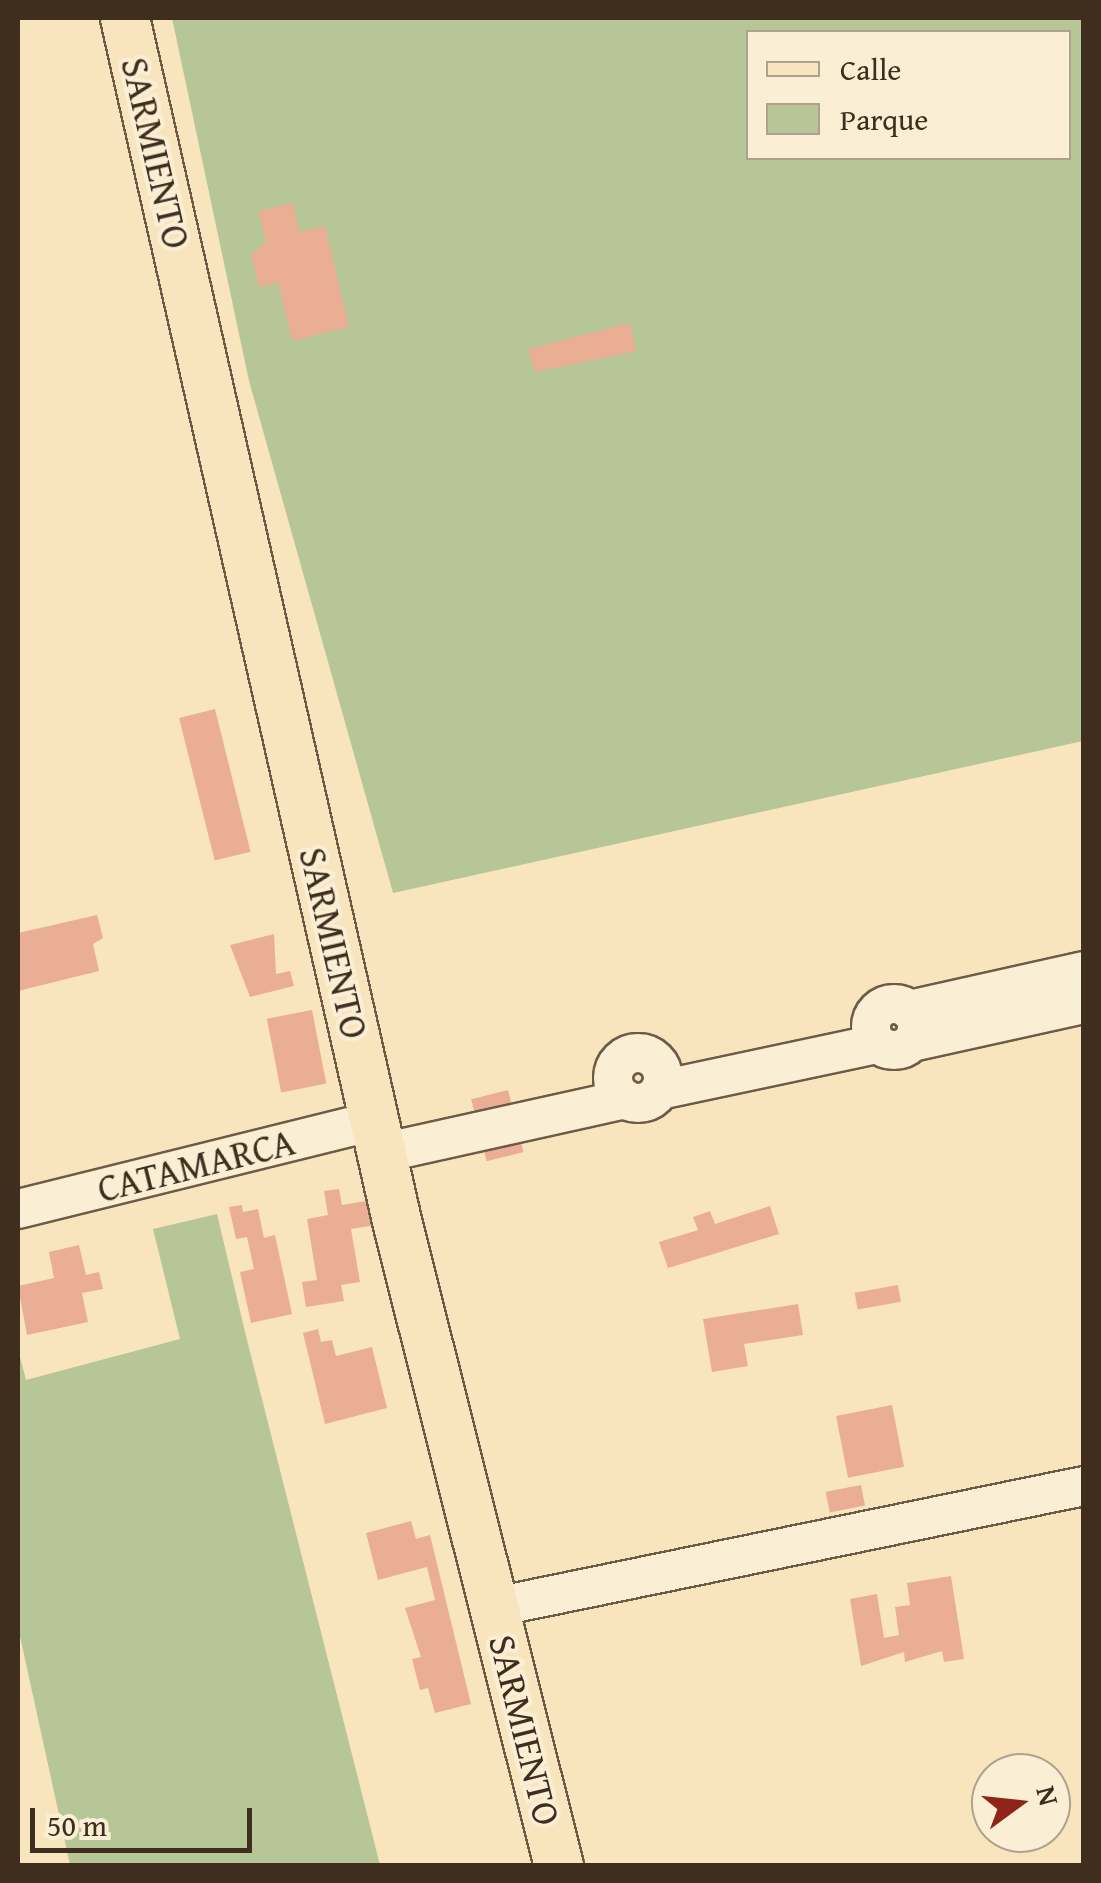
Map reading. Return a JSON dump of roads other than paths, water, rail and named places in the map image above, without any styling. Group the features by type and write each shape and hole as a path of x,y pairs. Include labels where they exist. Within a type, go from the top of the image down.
{"main road":[{"name":"SARMIENTO","path":"125,18 378,1135 559,1866"}],"street":[{"path":"892,1029 1084,971"},
{"path":"892,1029 1084,1004"},
{"name":"CATAMARCA","path":"18,1209 892,1029"},
{"path":"495,1606 1084,1486"}]}
